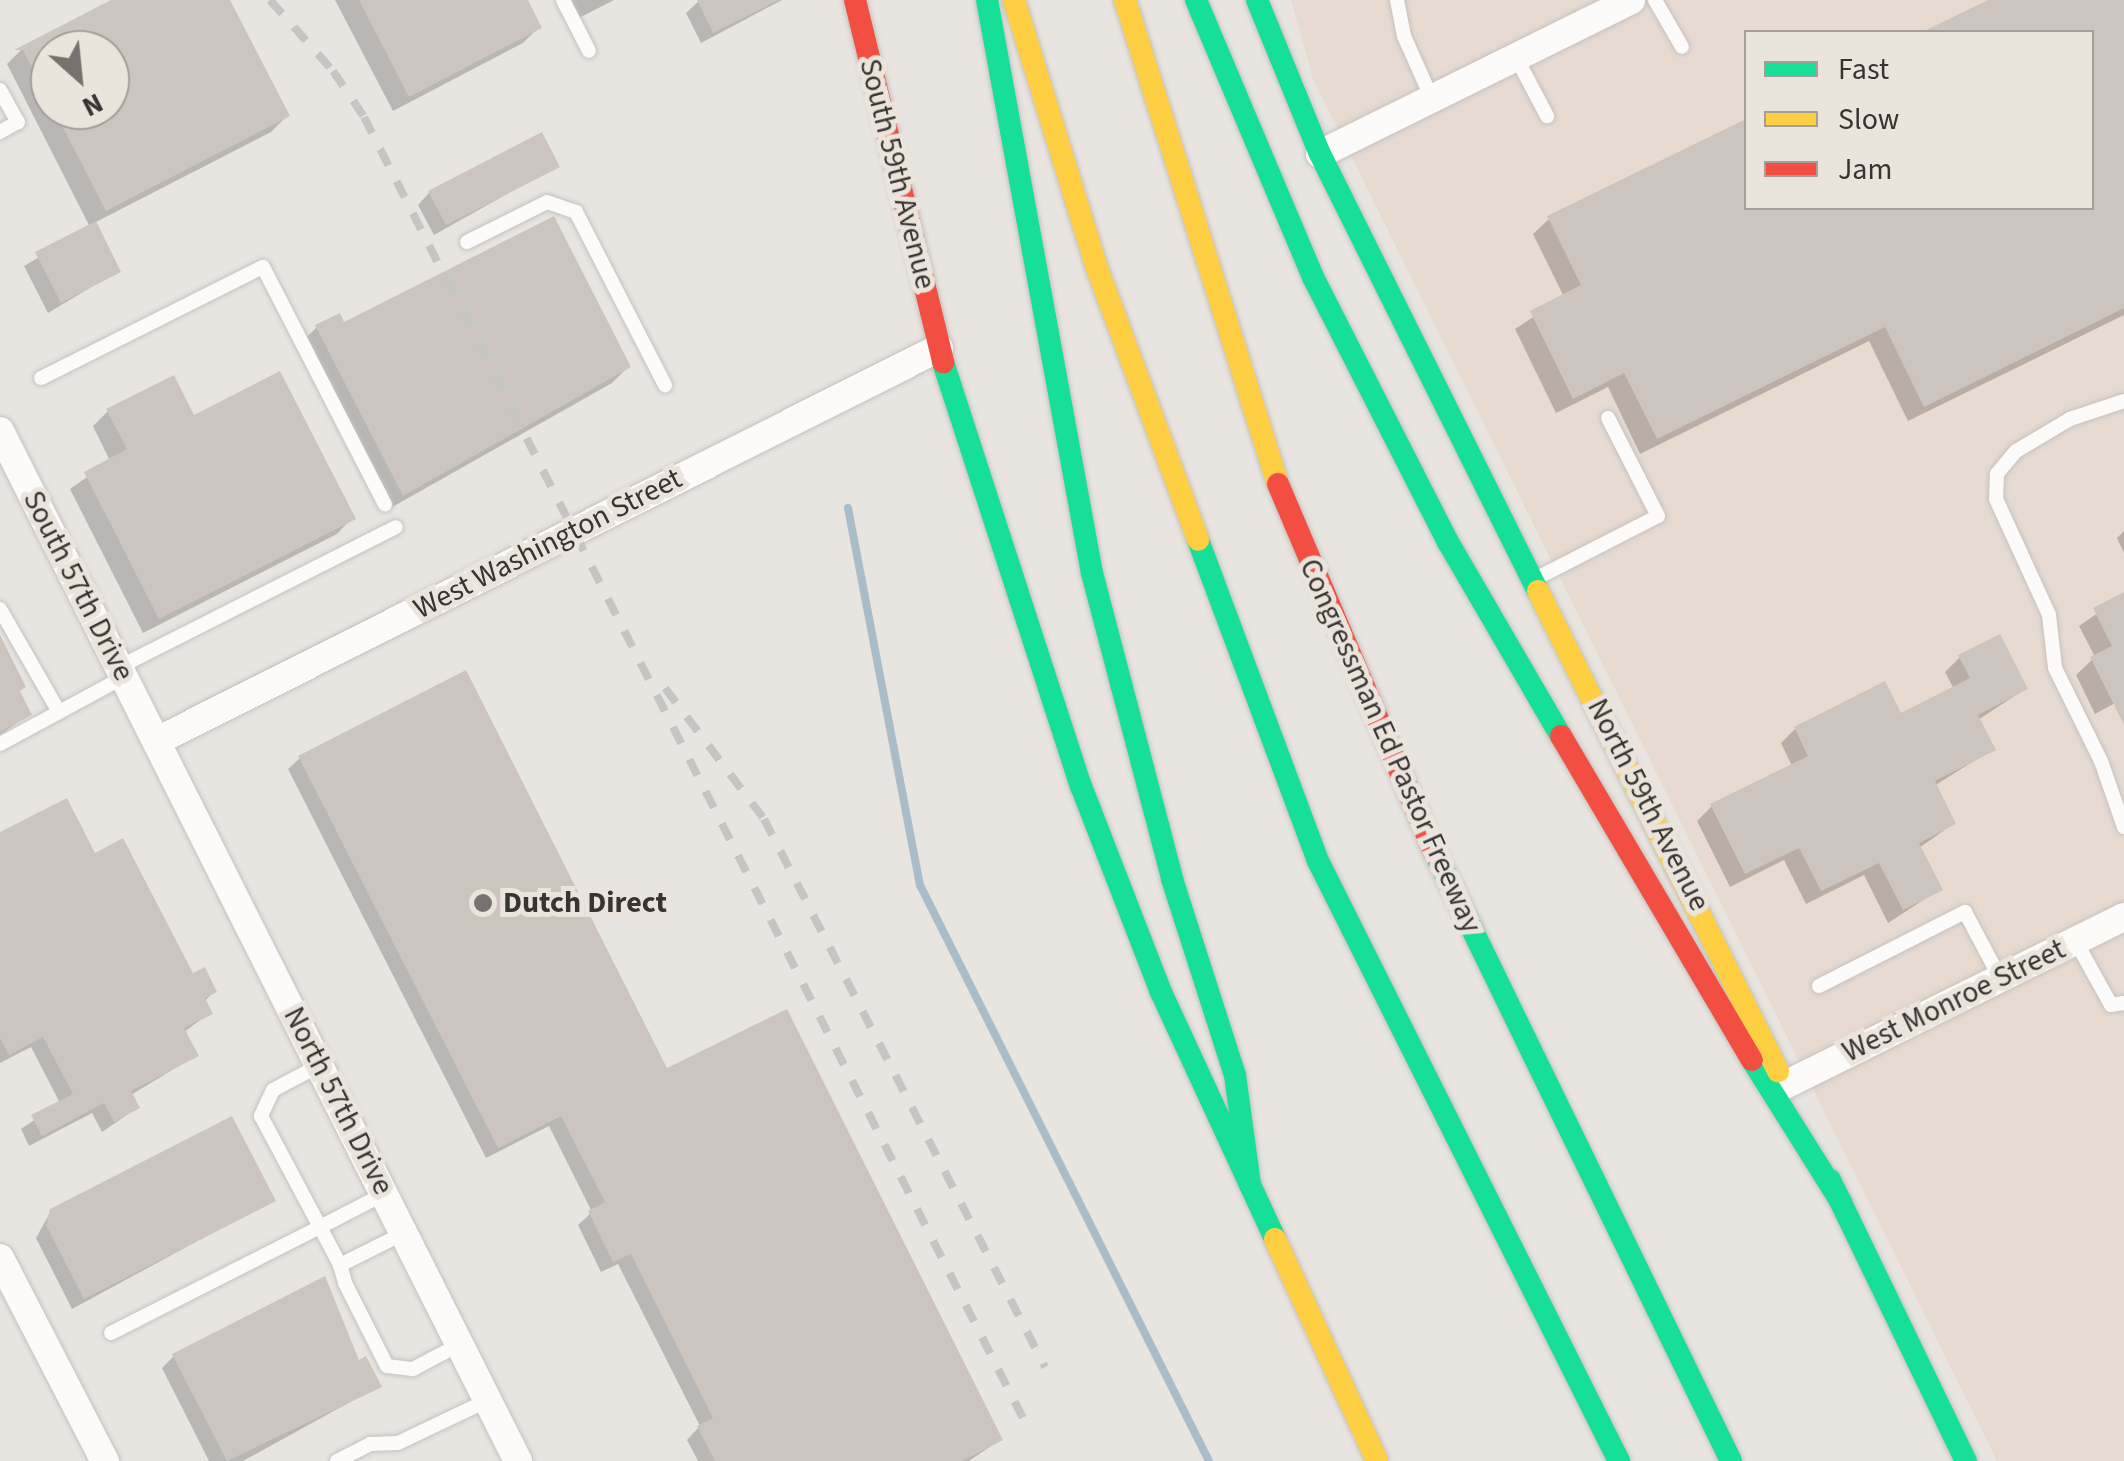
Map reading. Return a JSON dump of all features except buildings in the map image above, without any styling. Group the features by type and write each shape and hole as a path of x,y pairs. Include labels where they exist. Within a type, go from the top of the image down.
{"main road":[{"name":"South 59th Avenue","path":"855,0 940,348"},
{"path":"987,0 1092,573 1167,860 1235,1075 1250,1185"},
{"path":"1014,0 1103,286 1317,859 1619,1461"},
{"name":"Congressman Ed Pastor Freeway","path":"1125,0 1270,462 1343,648 1492,980 1730,1461"},
{"path":"1196,0 1314,279 1448,542 1712,995 1841,1202"},
{"path":"1258,0 1320,154"},
{"name":"North 59th Avenue","path":"1320,154 1784,1085 1966,1461"},
{"path":"940,348 1081,786 1160,992 1377,1461"}],"street":[{"path":"1320,154 1631,0"},
{"name":"West Washington Street","path":"157,741 940,348"},
{"name":"South 57th Drive","path":"0,431 157,741"},
{"name":"North 57th Drive","path":"157,741 518,1461"},
{"name":"West Monroe Street","path":"1784,1085 2124,917"},
{"path":"0,1258 104,1461"}],"lane":[{"path":"563,0 589,51"},
{"path":"1397,0 1404,36 1432,99"},
{"path":"1655,0 1682,47"},
{"path":"1516,57 1547,116"},
{"path":"0,90 18,122 0,132"},
{"path":"467,242 547,202 576,212 665,386"},
{"path":"41,378 263,267 385,504"},
{"path":"2124,401 2070,418 2016,451 1998,474 1996,499 2049,614 2055,668 2101,761 2124,827"},
{"path":"1534,580 1658,516 1608,418"},
{"path":"0,744 122,672 396,527"},
{"path":"0,609 59,712"},
{"path":"1820,986 1965,912 2000,978"},
{"path":"2076,942 2111,1005 2124,1003"},
{"path":"320,1065 273,1090 261,1116 340,1265 387,1366 413,1369 460,1344"},
{"path":"111,1333 384,1194"},
{"path":"340,1265 404,1233"},
{"path":"338,1461 370,1444 398,1443 488,1400"}],"shaded area":[{"path":"1291,0 2124,0 2124,1461 1997,1461 1313,79"}],"waterway":[{"path":"848,508 920,885 1209,1461"}],"railway":[{"path":"270,0 333,71 364,117 1024,1420"},
{"path":"665,688 764,819 1045,1367"}],"traffic: fast":[{"path":"987,0 1092,573 1172,879 1235,1075 1250,1185"},
{"path":"1196,0 1314,279 1448,542 1561,736"},
{"path":"1257,0 1320,154 1538,591"},
{"path":"943,362 1081,786 1161,992 1275,1239"},
{"path":"1198,540 1317,859 1619,1461"},
{"path":"1435,853 1731,1461"},
{"path":"1752,1060 1841,1202"},
{"path":"1830,1180 1966,1461"}],"traffic: slow":[{"path":"1014,0 1097,268 1198,540"},
{"path":"1125,0 1278,484"},
{"path":"1538,591 1778,1071"},
{"path":"1275,1239 1377,1461"}],"traffic: jam":[{"path":"855,0 943,362"},
{"path":"1278,484 1435,853"},
{"path":"1561,736 1752,1060"}],"place":[{"name":"Dutch Direct","path":"483,903"}]}
